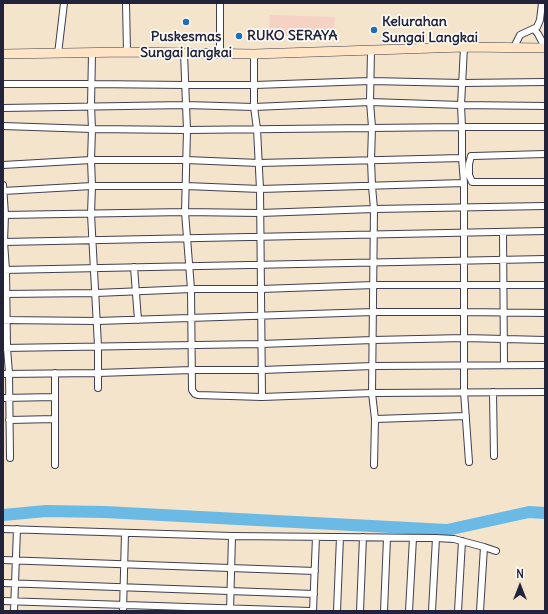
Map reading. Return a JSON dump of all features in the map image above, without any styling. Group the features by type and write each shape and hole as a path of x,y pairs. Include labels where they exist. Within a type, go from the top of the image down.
{"street":[{"path":"58,54 64,3"},
{"path":"126,3 127,52"},
{"path":"220,3 220,53"},
{"path":"514,47 520,35 537,28 540,20 542,3"},
{"path":"3,54 127,52 254,54 464,47 545,47 534,29"},
{"path":"464,47 461,105 464,183 464,392 469,462"},
{"path":"371,50 371,160 374,209 372,366 372,393 375,419 374,465"},
{"path":"92,53 91,214 96,293 98,388"},
{"path":"184,53 187,130 185,212 191,289 192,390 195,394 262,397 372,393 545,392"},
{"path":"254,54 254,107 257,129 260,189 262,397"},
{"path":"3,84 185,86 370,81 462,83 545,82"},
{"path":"3,108 186,105 254,107 370,102 545,106"},
{"path":"3,126 187,130 545,127"},
{"path":"545,154 471,156 469,164 469,175 472,182 545,182"},
{"path":"3,165 91,160 186,160 259,163 462,158"},
{"path":"3,191 92,186 186,186 260,189 464,183"},
{"path":"3,185 6,398 10,458"},
{"path":"4,215 185,212 260,213 545,206"},
{"path":"4,242 545,231"},
{"path":"503,232 504,365"},
{"path":"5,270 545,259"},
{"path":"134,267 138,320"},
{"path":"5,294 136,292 191,289 261,289 374,285 545,285"},
{"path":"5,320 97,321 373,312 545,313"},
{"path":"5,348 261,344 464,338 545,340"},
{"path":"6,374 262,370 372,366 545,365"},
{"path":"55,373 55,465"},
{"path":"492,392 494,456"},
{"path":"6,398 55,397"},
{"path":"375,419 466,416"},
{"path":"7,424 55,420"},
{"path":"3,529 232,536 436,538 454,539 496,551"},
{"path":"14,611 16,529"},
{"path":"123,608 125,533"},
{"path":"230,610 232,536"},
{"path":"3,601 123,608 312,611 316,537"},
{"path":"337,611 340,537"},
{"path":"360,611 363,537"},
{"path":"384,611 387,538"},
{"path":"409,611 413,538"},
{"path":"432,611 436,538"},
{"path":"458,611 462,541"},
{"path":"480,611 484,547"},
{"path":"3,560 315,571"},
{"path":"3,584 314,594"}],"shaded area":[{"path":"270,15 335,17 334,38 269,36"}],"waterway":[{"path":"3,515 46,511 105,512 447,530 529,512 545,513"}],"place":[{"name":"Puskesmas Sungai langkai","path":"186,22"},
{"name":"Kelurahan Sungai Langkai","path":"374,30"},
{"name":"RUKO SERAYA","path":"239,36"}]}
